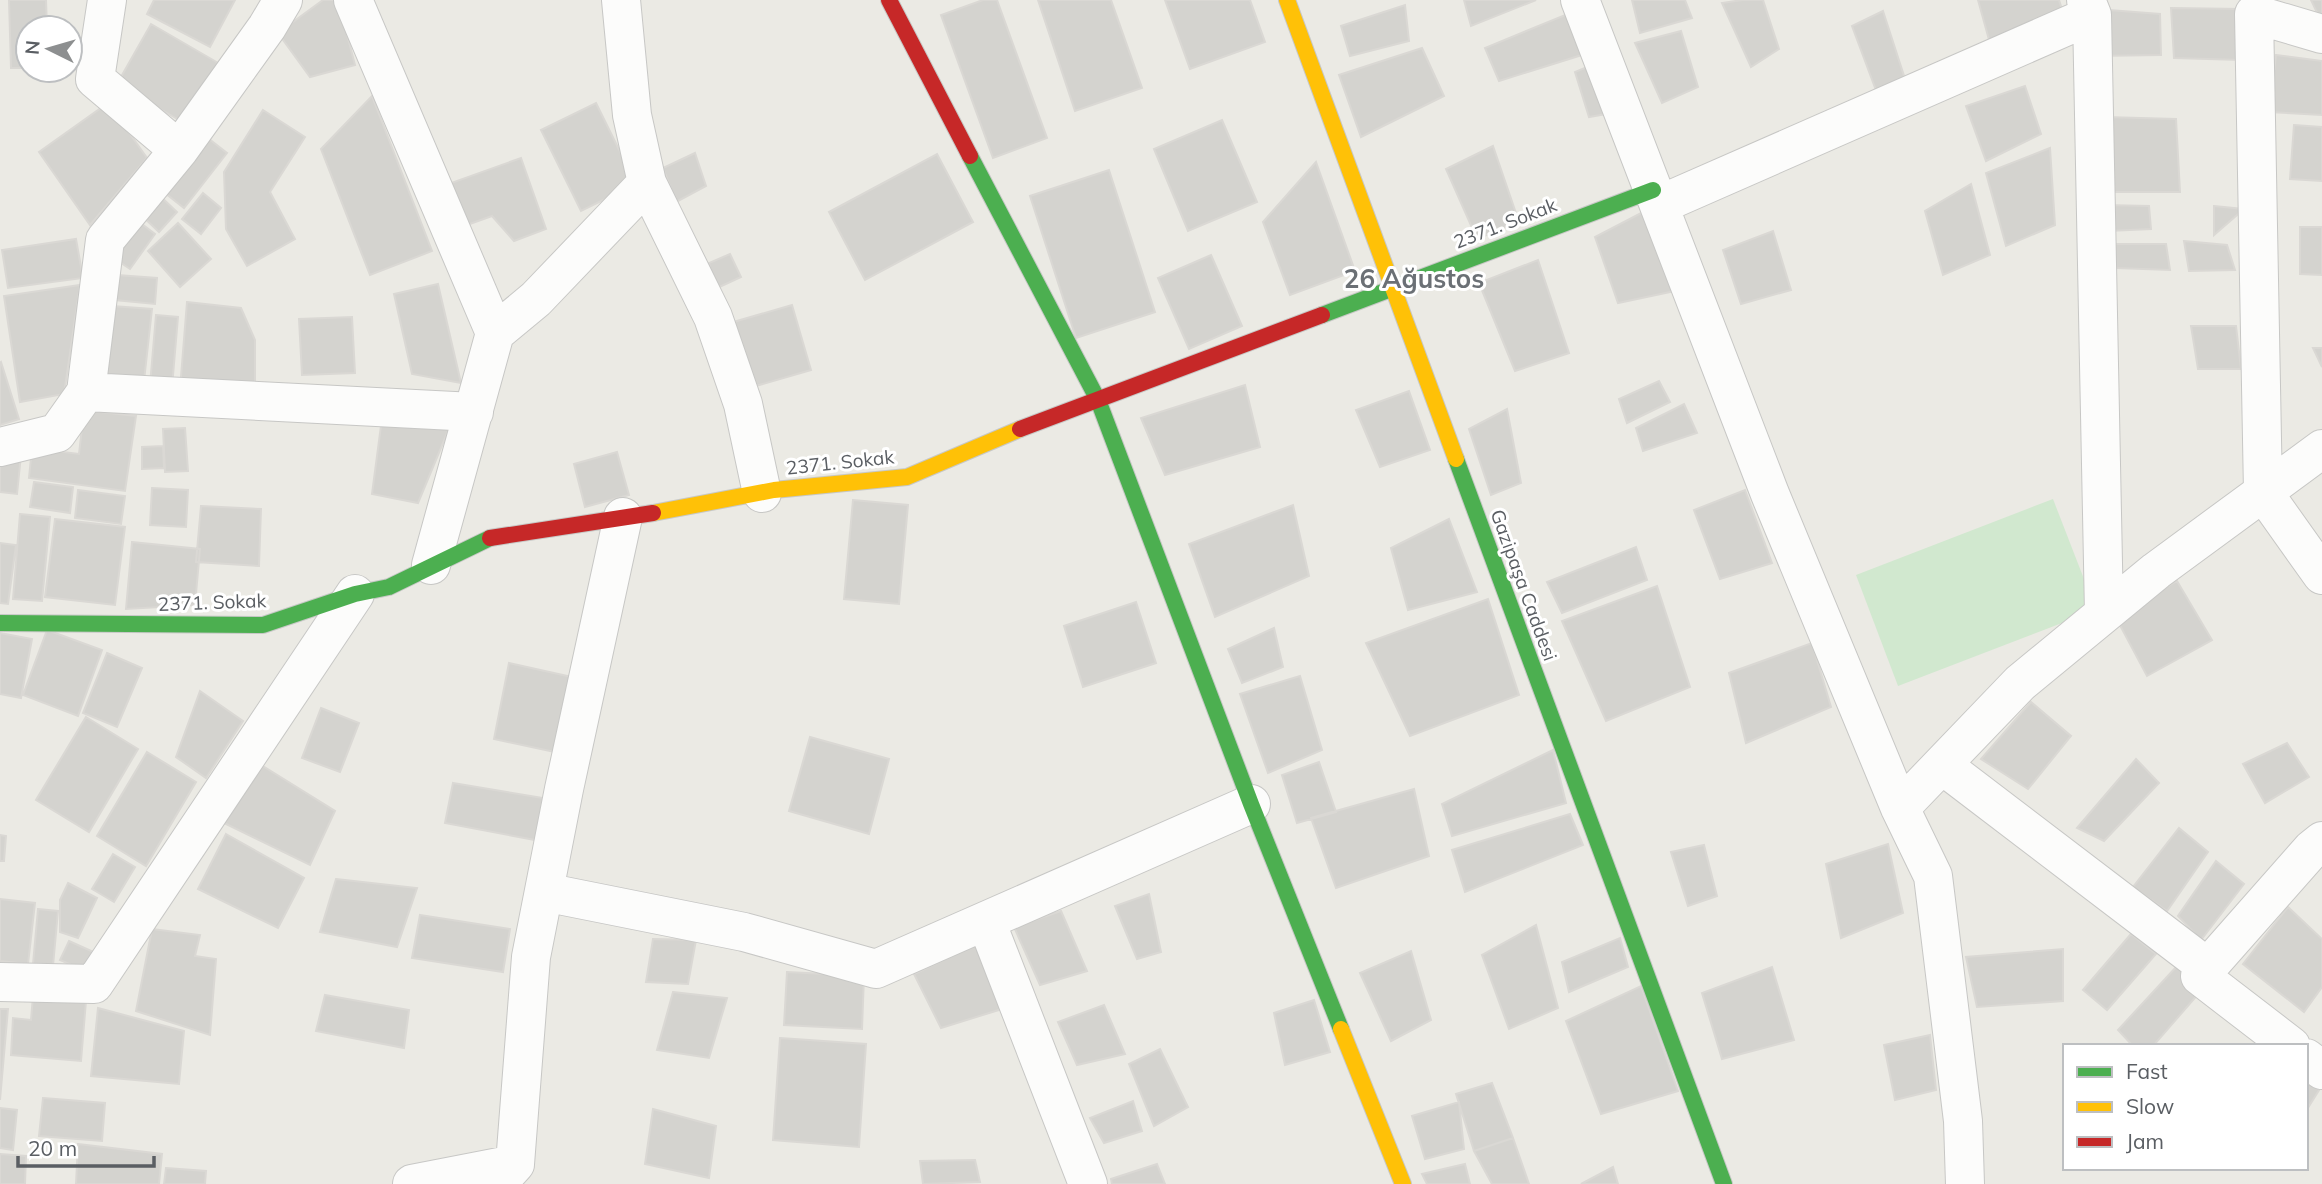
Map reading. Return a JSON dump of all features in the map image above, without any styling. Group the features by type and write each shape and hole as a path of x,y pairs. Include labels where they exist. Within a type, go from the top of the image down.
{"street":[{"path":"107,0 95,79 179,150"},
{"path":"0,447 57,433 86,393 105,240 179,150 267,27 283,0"},
{"path":"354,0 495,333"},
{"path":"621,0 632,115 647,183 713,317 743,404 762,493"},
{"path":"889,0 1098,400 1251,804 1403,1184"},
{"name":"Gazipaşa Caddesi","path":"1287,0 1724,1184"},
{"path":"1580,0 1770,494 1900,808 1933,876 1963,1121 1965,1184"},
{"path":"1656,198 2089,7 2104,613"},
{"path":"2322,34 2254,14 2263,492 2322,575"},
{"path":"431,565 495,333 536,299 647,183"},
{"name":"2371. Sokak","path":"0,623 263,625 355,594 388,587 487,538 762,493 907,477 1027,426 1392,289 1656,198"},
{"path":"86,393 474,412"},
{"path":"1900,808 2020,683 2156,570 2322,449"},
{"path":"412,1184 506,1174 531,957 623,517"},
{"path":"0,982 94,984 355,594"},
{"path":"1942,765 2207,967"},
{"path":"544,892 744,932 876,969 1251,804"},
{"path":"2288,1044 2200,976 2322,841"},
{"path":"986,921 1088,1184"}],"green space":[{"path":"2053,499 2096,610 1898,686 1856,575"}],"building":[{"path":"9,0 46,0 46,14 14,14 14,68 11,68"},
{"path":"154,0 235,0 210,47 147,14"},
{"path":"323,0 338,0 355,65 310,77 278,33"},
{"path":"983,0 997,0 1047,138 993,158 941,15"},
{"path":"1038,0 1111,0 1142,88 1075,111"},
{"path":"1165,0 1250,0 1265,42 1190,69"},
{"path":"1464,0 1536,0 1471,26"},
{"path":"1632,0 1685,0 1692,18 1640,33"},
{"path":"1763,0 1779,49 1751,67 1722,3"},
{"path":"1978,0 2059,0 2065,19 1991,47"},
{"path":"2311,0 2322,0 2322,23"},
{"path":"1405,5 1409,41 1350,56 1341,26"},
{"path":"2171,8 2242,9 2241,60 2174,58"},
{"path":"2096,9 2160,14 2161,55 2095,56"},
{"path":"1883,11 1906,82 1877,93 1852,26"},
{"path":"1570,13 1585,54 1499,81 1485,48"},
{"path":"151,24 220,64 186,124 117,84"},
{"path":"1681,31 1698,87 1662,103 1635,43"},
{"path":"1422,48 1444,96 1361,137 1339,75"},
{"path":"2276,55 2322,61 2322,115 2269,112"},
{"path":"1594,64 1612,113 1589,117 1575,72"},
{"path":"2025,86 2041,134 1986,161 1966,106"},
{"path":"372,96 432,251 370,275 321,149"},
{"path":"108,103 147,158 90,225 39,152"},
{"path":"596,103 636,184 581,211 541,130"},
{"path":"263,110 305,137 270,192 295,239 247,266 226,229 224,172"},
{"path":"2105,117 2176,119 2180,192 2105,192"},
{"path":"1222,120 1257,202 1188,231 1154,149"},
{"path":"2294,125 2322,127 2322,181 2290,179"},
{"path":"204,135 227,153 184,208 160,189"},
{"path":"1493,146 1519,222 1477,239 1446,169"},
{"path":"2050,148 2055,225 2006,246 1986,173"},
{"path":"695,153 706,186 676,202 663,168"},
{"path":"937,154 973,222 865,280 829,212"},
{"path":"521,158 546,229 514,241 492,216 456,229 440,187"},
{"path":"1316,162 1355,271 1290,295 1263,222"},
{"path":"1109,170 1155,312 1076,338 1030,196"},
{"path":"1971,184 1990,255 1943,275 1925,211"},
{"path":"203,193 221,208 201,234 182,219"},
{"path":"158,194 177,212 159,232 140,214"},
{"path":"2104,205 2149,206 2151,229 2108,231"},
{"path":"2214,206 2244,209 2214,235"},
{"path":"1647,210 1675,291 1618,303 1595,237"},
{"path":"138,221 155,234 130,269 112,257"},
{"path":"178,223 211,259 180,287 148,251"},
{"path":"2300,227 2322,227 2322,275 2300,274"},
{"path":"1773,231 1791,290 1741,304 1723,250"},
{"path":"76,239 83,278 8,288 2,250"},
{"path":"2184,241 2227,245 2235,270 2189,271"},
{"path":"2113,244 2166,244 2170,270 2116,268"},
{"path":"730,254 741,277 715,289 709,263"},
{"path":"1211,255 1242,326 1189,349 1158,278"},
{"path":"1538,260 1569,353 1515,371 1479,283"},
{"path":"117,275 157,278 155,304 115,300"},
{"path":"438,284 461,383 412,374 394,294"},
{"path":"80,285 64,394 20,402 4,296"},
{"path":"187,302 241,308 255,340 255,395 180,389"},
{"path":"792,305 811,370 749,388 730,323"},
{"path":"112,306 152,309 144,381 105,377"},
{"path":"156,315 178,317 172,387 150,385"},
{"path":"352,317 355,373 302,375 299,319"},
{"path":"2191,326 2236,326 2241,369 2198,369"},
{"path":"2313,348 2322,348 2322,367"},
{"path":"0,363 19,419 0,425"},
{"path":"1659,381 1670,402 1627,423 1619,399"},
{"path":"1245,385 1260,447 1165,475 1141,418"},
{"path":"1409,391 1430,450 1380,467 1356,410"},
{"path":"1684,404 1697,433 1643,451 1636,428"},
{"path":"1507,409 1521,483 1491,495 1469,429"},
{"path":"84,410 136,416 125,491 29,478 32,448 79,454"},
{"path":"382,418 451,424 418,503 372,494"},
{"path":"185,428 188,471 165,472 163,429"},
{"path":"163,446 164,468 142,469 142,447"},
{"path":"617,452 629,495 585,507 574,464"},
{"path":"0,453 21,455 17,494 0,492"},
{"path":"34,482 73,487 70,513 30,507"},
{"path":"152,488 188,490 186,527 150,525"},
{"path":"78,490 125,496 121,524 75,518"},
{"path":"1745,490 1772,563 1720,579 1694,510"},
{"path":"853,500 908,505 899,604 844,599"},
{"path":"1293,505 1309,576 1215,617 1189,544"},
{"path":"201,506 261,509 259,566 196,562"},
{"path":"20,514 50,517 42,601 13,599"},
{"path":"55,519 125,527 115,605 45,597"},
{"path":"1449,519 1477,592 1408,610 1391,548"},
{"path":"132,542 200,549 195,605 126,609"},
{"path":"0,543 16,545 8,604 0,603"},
{"path":"1636,547 1647,580 1562,613 1547,582"},
{"path":"2177,581 2212,640 2147,676 2115,616"},
{"path":"1657,586 1690,687 1606,721 1562,621"},
{"path":"1488,599 1519,695 1410,736 1366,643"},
{"path":"1136,602 1156,663 1083,687 1064,626"},
{"path":"1274,628 1283,667 1242,683 1228,649"},
{"path":"47,630 102,650 78,716 23,695"},
{"path":"0,633 32,639 21,698 0,694"},
{"path":"1812,643 1831,707 1746,743 1729,673"},
{"path":"107,653 142,668 117,727 83,713"},
{"path":"509,663 572,677 555,752 494,739"},
{"path":"1300,676 1322,750 1268,773 1240,694"},
{"path":"200,691 243,721 206,778 176,757"},
{"path":"2031,702 2071,736 2028,789 1981,759"},
{"path":"321,708 359,723 340,772 302,758"},
{"path":"86,717 138,749 89,832 36,800"},
{"path":"810,737 889,759 869,834 789,811"},
{"path":"2287,743 2309,777 2265,803 2243,764"},
{"path":"1553,750 1566,803 1452,836 1442,804"},
{"path":"147,752 196,782 146,866 97,836"},
{"path":"2136,759 2159,783 2104,841 2077,828"},
{"path":"1319,762 1336,812 1297,823 1282,775"},
{"path":"258,763 335,811 310,865 218,820"},
{"path":"453,783 543,798 535,840 445,823"},
{"path":"1414,789 1429,856 1336,888 1311,818"},
{"path":"1570,814 1583,845 1465,892 1452,850"},
{"path":"2179,828 2208,852 2167,911 2133,887"},
{"path":"226,834 304,878 278,928 198,889"},
{"path":"0,835 6,836 4,861 0,861"},
{"path":"1888,844 1903,913 1841,938 1826,864"},
{"path":"1704,845 1717,896 1688,906 1671,852"},
{"path":"113,854 135,867 114,902 92,889"},
{"path":"2216,861 2244,884 2201,940 2178,916"},
{"path":"336,879 417,888 397,947 320,932"},
{"path":"68,883 97,898 78,938 60,932 60,900"},
{"path":"1149,894 1161,952 1137,959 1115,906"},
{"path":"0,899 35,903 28,964 0,961"},
{"path":"2288,907 2322,939 2322,987 2304,1012 2243,964"},
{"path":"38,909 58,911 53,966 33,964"},
{"path":"1061,911 1087,971 1040,985 1014,927"},
{"path":"420,915 510,929 503,972 412,958"},
{"path":"1536,925 1558,1008 1509,1029 1482,955"},
{"path":"152,929 200,935 195,956 216,959 210,1035 136,1011"},
{"path":"2131,934 2156,954 2107,1010 2083,990"},
{"path":"1620,938 1628,967 1569,992 1562,962"},
{"path":"653,939 696,940 688,984 646,982"},
{"path":"69,941 98,954 90,973 60,960"},
{"path":"981,942 1002,1009 941,1028 914,974"},
{"path":"2063,949 2063,1001 1977,1007 1966,957"},
{"path":"1411,951 1431,1020 1391,1041 1360,973"},
{"path":"2177,966 2200,992 2155,1044 2131,1044 2118,1030"},
{"path":"1772,967 1794,1040 1722,1059 1702,993"},
{"path":"787,972 864,976 862,1029 784,1025"},
{"path":"1641,986 1678,1091 1601,1114 1566,1021"},
{"path":"673,992 727,998 709,1058 657,1050"},
{"path":"325,995 409,1010 404,1048 316,1031"},
{"path":"33,996 86,1001 81,1061 11,1055 13,1018 31,1020"},
{"path":"1314,1000 1330,1052 1285,1065 1274,1013"},
{"path":"1104,1005 1125,1054 1077,1065 1058,1022"},
{"path":"98,1008 184,1031 179,1084 91,1076"},
{"path":"0,1009 8,1009 0,1100"},
{"path":"1930,1035 1936,1090 1895,1100 1884,1045"},
{"path":"780,1038 866,1044 859,1147 773,1140"},
{"path":"1160,1049 1188,1107 1154,1126 1129,1064"},
{"path":"2308,1078 2321,1087 2308,1108"},
{"path":"1492,1083 1513,1138 1474,1151 1456,1094"},
{"path":"43,1098 105,1103 102,1141 39,1136"},
{"path":"1133,1101 1142,1131 1104,1143 1090,1118"},
{"path":"1459,1102 1464,1149 1425,1159 1412,1116"},
{"path":"0,1108 17,1110 13,1150 0,1148"},
{"path":"653,1109 716,1126 709,1178 645,1164"},
{"path":"1513,1138 1529,1184 1492,1184 1474,1151"},
{"path":"78,1144 162,1154 159,1184 76,1184"},
{"path":"0,1154 26,1156 25,1184 0,1184"},
{"path":"975,1160 980,1182 923,1184 920,1161"},
{"path":"1157,1164 1165,1184 1112,1184 1111,1179"},
{"path":"1465,1164 1470,1184 1427,1184 1422,1174"},
{"path":"1613,1167 1618,1184 1581,1184"},
{"path":"166,1168 206,1171 205,1184 164,1184"}],"traffic: fast":[{"path":"970,156 1098,400 1251,804 1341,1029"},
{"path":"1322,315 1653,190"},
{"path":"1456,459 1724,1184"},
{"path":"0,623 263,625 355,594 389,587 490,538"}],"traffic: slow":[{"path":"1287,0 1456,459"},
{"path":"653,513 774,490 907,477 1020,429"},
{"path":"1341,1029 1403,1184"}],"traffic: jam":[{"path":"889,0 970,156"},
{"path":"1020,429 1322,315"},
{"path":"490,538 653,513"}],"district":[{"name":"26 Ağustos","path":"1414,279"}]}
